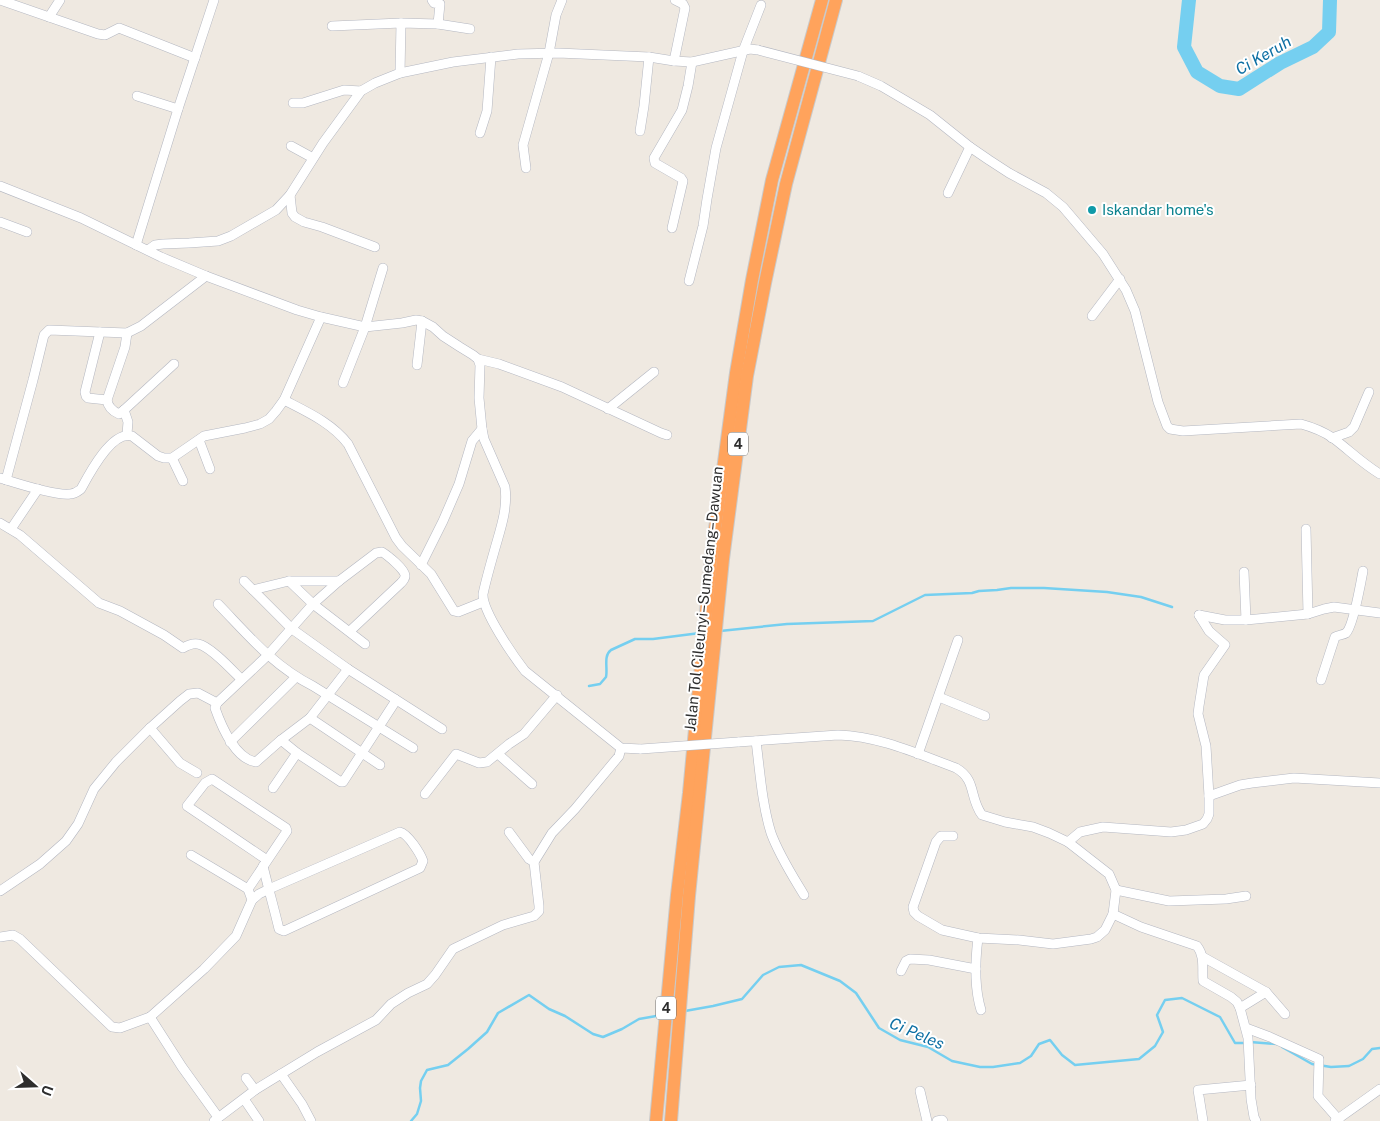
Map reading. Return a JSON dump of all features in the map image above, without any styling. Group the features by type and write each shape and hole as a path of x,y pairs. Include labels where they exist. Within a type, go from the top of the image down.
{"highway":[{"name":"Jalan Tol Cileunyi–Sumedang–Dawuan","path":"671,1121 689,793 711,559 736,372 772,180 822,0"},
{"name":"Jalan Tol Cileunyi–Sumedang–Dawuan","path":"656,1121 723,559 747,376 786,184 836,0"}],"street":[{"path":"0,0 98,34 105,35 119,28 195,58"},
{"path":"49,17 60,0"},
{"path":"136,245 214,0"},
{"path":"432,0 440,4 438,24"},
{"path":"526,168 523,145 549,54 556,15 562,0"},
{"path":"674,61 685,8 683,4 675,0"},
{"path":"689,281 703,226 716,148 743,51 761,5"},
{"path":"400,73 401,24"},
{"path":"332,26 438,24 470,29"},
{"path":"293,103 302,103 344,90 361,90 400,73 453,62 491,57 549,54 649,57 692,62 743,51 758,50 858,76 881,86 930,114 970,147 1009,173 1038,188 1063,207 1103,254 1120,279 1135,310 1158,402 1167,426 1170,429 1183,431 1301,424 1312,427 1332,438 1380,474"},
{"path":"480,133 487,110 491,57"},
{"path":"640,131 649,57"},
{"path":"672,228 684,183 681,178 656,163 654,158 682,110 692,62"},
{"path":"148,250 155,245 218,241 231,236 276,210 290,195 313,158 361,90"},
{"path":"137,96 178,109"},
{"path":"291,146 313,158"},
{"path":"948,193 970,147"},
{"path":"0,186 80,218 206,276 297,310 365,327 416,320 422,321 478,359 499,364 562,387 667,435"},
{"path":"290,195 292,213 304,222 375,247"},
{"path":"0,222 27,232"},
{"path":"343,383 365,327 383,268"},
{"path":"206,276 141,326 127,333 49,330 44,335 34,380 3,479 65,494 77,493 98,460 120,437 127,434 158,456 172,458 208,434 260,424 269,419 284,400 321,317"},
{"path":"1092,316 1120,279"},
{"path":"417,365 422,321"},
{"path":"100,332 85,394 88,398 107,400"},
{"path":"127,333 125,347 107,400 115,412 119,414 124,410 174,364"},
{"path":"478,359 480,365 479,398 484,439 505,487 506,495 502,527 483,594 483,602 525,671 621,748 640,749 847,735 894,745 956,768 968,778 982,815 1005,822 1033,827 1049,833 1068,842 1109,874 1116,890 1114,914 1097,937 1054,944 978,938 942,930 918,916 912,907 938,839 941,836 954,836"},
{"path":"608,408 654,372"},
{"path":"1332,438 1350,432 1369,392"},
{"path":"284,400 311,414 341,434 348,444 396,538 431,574 455,612 483,602"},
{"path":"124,410 128,422 127,434"},
{"path":"421,565 444,521 459,484 472,441 482,429"},
{"path":"199,440 210,469"},
{"path":"172,458 182,481"},
{"path":"10,529 38,488"},
{"path":"0,523 20,535 99,603 120,611 183,648 191,644 198,644 207,648 241,679"},
{"path":"1306,528 1308,614"},
{"path":"348,669 310,718 281,740 258,761 255,762 247,759 230,742 215,708 217,703 267,656 313,604 339,581 379,552 384,553 405,576 401,584 350,631"},
{"path":"1321,680 1335,637 1347,631 1355,610 1363,571"},
{"path":"1244,572 1246,620"},
{"path":"244,581 292,629 348,669 442,729"},
{"path":"253,590 289,581 339,581"},
{"path":"289,581 313,604 365,644"},
{"path":"218,604 267,656 296,678 313,686 413,748"},
{"path":"1068,842 1080,832 1103,827 1171,832 1186,830 1203,824 1207,820 1209,796 1206,746 1198,714 1204,675 1225,644 1209,631 1199,615 1225,620 1246,620 1308,614 1334,607 1380,614"},
{"path":"918,754 958,640"},
{"path":"230,742 296,678"},
{"path":"0,891 40,864 66,841 78,824 94,789 116,762 150,728 189,694 198,693 217,703"},
{"path":"425,794 456,754 479,762 487,762 524,734 557,696"},
{"path":"938,697 985,716"},
{"path":"281,740 297,753 344,782 361,753 396,702 395,698"},
{"path":"310,718 380,765"},
{"path":"150,728 180,763 197,773"},
{"path":"756,741 766,814 772,835 804,895"},
{"path":"150,1017 216,1119 255,1090 376,1020 391,1004 427,984 453,949 502,924 537,914 539,906 534,862 552,833 575,809 619,756 621,748"},
{"path":"273,788 297,753"},
{"path":"498,754 532,784"},
{"path":"1209,796 1240,785 1294,778 1380,783"},
{"path":"0,937 13,935 20,939 112,1027 120,1028 150,1017 204,969 236,936 252,900 259,894 269,889 400,832 404,833 409,839 423,861 420,868 284,931 279,929 269,889 265,863 187,806 205,783 212,779 286,828 287,831 286,834 265,863 248,889"},
{"path":"509,832 529,859 534,862"},
{"path":"191,855 248,889 252,900"},
{"path":"1116,890 1169,901 1246,896"},
{"path":"1114,914 1141,927 1197,946 1203,957 1203,981 1237,1002 1248,1038 1251,1099 1256,1121"},
{"path":"978,938 976,969 978,1003 981,1010"},
{"path":"1203,957 1266,992 1285,1014"},
{"path":"901,971 906,961 910,959 929,960 976,969"},
{"path":"1240,1008 1266,992"},
{"path":"1246,1028 1317,1057 1319,1066 1318,1096 1337,1120 1380,1089"},
{"path":"281,1074 302,1104 311,1121"},
{"path":"246,1078 255,1090"},
{"path":"1203,1121 1198,1090 1251,1084"},
{"path":"920,1091 927,1121"},
{"path":"244,1099 259,1121"},
{"path":"937,1121 943,1121"}],"waterway":[{"name":"Ci Keruh","path":"1189,0 1184,47 1197,72 1220,86 1239,89 1280,63 1313,47 1329,32 1330,0"},
{"path":"720,631 787,624 873,621 925,595 972,593 1011,588 1107,592 1141,597 1172,607"},
{"path":"589,686 600,684 606,677 606,659 611,650 635,639 653,639 700,633"},
{"name":"Ci Peles","path":"685,1011 742,999 763,975 779,967 801,965 840,981 856,993 879,1028 900,1040 928,1047 952,1061 980,1067 1020,1063 1031,1056 1039,1044 1050,1040 1062,1055 1075,1065 1139,1059 1155,1046 1163,1032 1157,1015 1165,1000 1182,998 1220,1017 1235,1043 1245,1043"},
{"name":"Ci Peles","path":"411,1121 417,1114 421,1101 421,1081 427,1070 448,1065 487,1032 498,1013 529,995 549,1009 565,1016 593,1034 603,1037 639,1019 662,1015"},
{"name":"Ci Peles","path":"1250,1042 1277,1044"},
{"name":"Ci Peles","path":"1282,1047 1312,1064 1331,1067 1349,1066 1363,1059 1372,1049 1380,1048"}],"place":[{"name":"Iskandar home's","path":"1092,210"}]}
